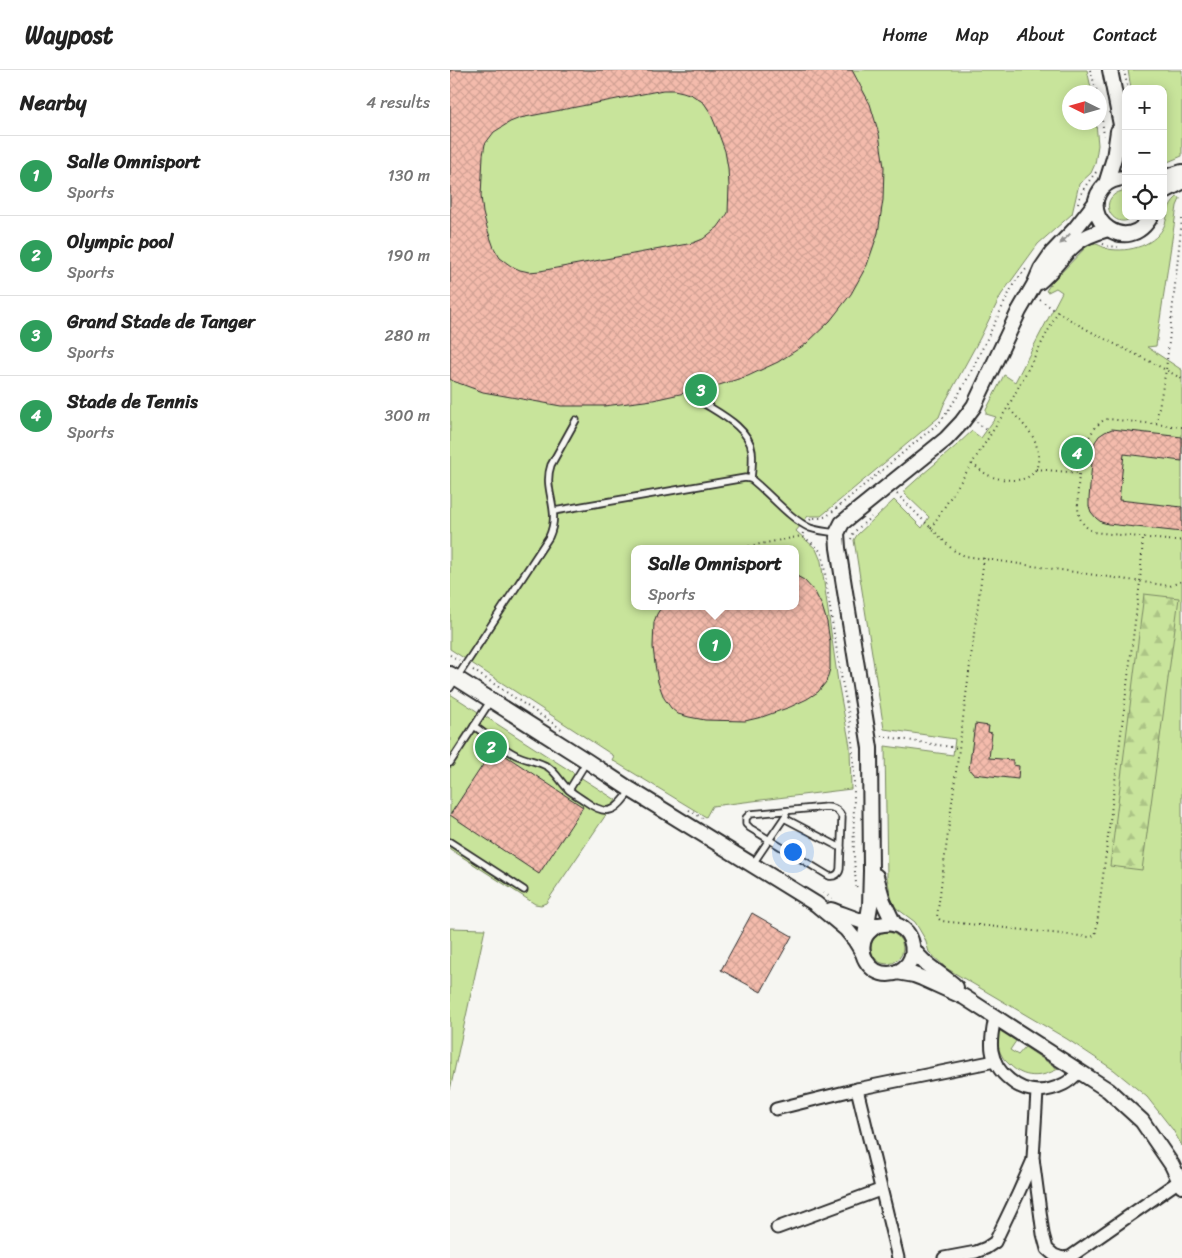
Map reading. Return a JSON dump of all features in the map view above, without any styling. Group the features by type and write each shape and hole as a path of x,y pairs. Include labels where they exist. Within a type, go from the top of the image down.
{"street":[{"path":"1110,70 1122,130"},
{"path":"1036,292 1037,276 1046,261 1075,229 1096,202 1106,184 1114,158 1120,120"},
{"path":"1167,177 1182,172"},
{"path":"1106,184 1117,178 1122,178"},
{"path":"1167,195 1182,182"},
{"path":"1096,202 1097,214 1100,220 1108,229 1114,232 1122,234 1136,232 1150,220"},
{"path":"862,953 863,944 870,928 871,759 837,533 842,523 946,439 962,422 974,406 1019,311 1036,292 1045,277 1076,244 1090,235 1108,229"},
{"path":"452,680 491,700 752,865 819,898 870,928 886,923 902,928 908,933 912,941 913,949 907,965 893,974 877,972 870,967 855,940 819,898"},
{"path":"871,853 879,890 894,924"},
{"path":"913,949 919,958 953,984 964,997"},
{"path":"897,972 914,975 964,997 1108,1090 1142,1121 1172,1165 1181,1183 1070,1257 1062,1258 1054,1255 1047,1249 1043,1234 1033,1158 1037,1092"},
{"path":"995,1017 992,1034 992,1050 995,1062 1004,1075 1015,1085 1025,1090 1037,1092 1064,1084 1079,1072"},
{"path":"776,1108 857,1089 995,1062"},
{"path":"857,1089 898,1258"},
{"path":"944,1258 976,1252 995,1242 1033,1158"},
{"path":"777,1228 880,1190"}],"lane":[{"path":"700,401 737,426 745,434 752,452 751,479"},
{"path":"452,680 466,665 549,537 554,524 554,511 548,483 549,471 576,420"},
{"path":"554,511 740,479 751,479 807,527 837,533"},
{"path":"450,763 491,700"},
{"path":"474,726 516,755 550,768 569,790 592,807 603,811 615,808 620,805 631,790"},
{"path":"569,790 587,761"},
{"path":"826,807 834,808 840,813 842,817 841,848 837,875 832,876 747,826 745,821 750,814 788,812 826,807"},
{"path":"752,865 788,812"},
{"path":"784,818 841,848"},
{"path":"450,842 524,890"}],"path":[{"path":"1090,70 1095,85"},
{"path":"1124,70 1127,85"},
{"path":"1156,423 1166,370 1182,219"},
{"path":"1101,243 1107,246 1123,247"},
{"path":"1036,292 1058,312 1077,325 1182,379"},
{"path":"931,528 1008,407 1058,312"},
{"path":"972,464 987,475 1008,480 1023,479 1030,476 1036,469 1039,454 1034,438 1008,407"},
{"path":"976,420 990,434"},
{"path":"1182,427 1156,423 1102,420 1095,427 1083,450 1078,495 1080,516 1087,528 1093,532 1176,541 1182,540"},
{"path":"1036,469 1080,474"},
{"path":"897,494 953,550 960,554 1170,586 1182,581"},
{"path":"850,542 854,532 876,513"},
{"path":"755,545 802,536"},
{"path":"984,558 937,917 941,921 1089,937 1094,936 1096,932 1140,582 1143,538"},
{"path":"450,655 563,730"},
{"path":"881,736 959,748"},
{"path":"689,810 713,825"},
{"path":"854,849 858,897"},
{"path":"819,898 838,902"}],"green space":[{"path":"450,70 1087,70 1090,85 1062,85 1062,130 1097,130 1098,145 1095,164 1091,173 1079,184 1072,214 1038,244 1001,295 939,417 821,516 808,516 796,531 816,549 821,561 838,682 850,746 851,789 712,806 706,817 612,760 614,756 450,649"},
{"path":"1128,70 1182,70 1182,156 1167,162 1167,85 1130,85"},
{"path":"1122,191 1122,220 1127,220 1120,221 1110,213 1109,201 1114,195"},
{"path":"1177,197 1180,198 1177,206 1156,346 1147,347 1182,370 1182,1146 1173,1130 1147,1097 1114,1070 1067,1039 946,968 929,952 925,939 915,922 895,907 887,878 885,746 953,755 955,739 884,729 854,540 894,500 922,528 929,517 904,491 972,431 981,438 996,417 986,414 986,410 1004,375 1015,382 1062,292 1056,288 1048,292 1046,291 1051,283 1090,243 1108,249 1125,250 1149,242 1161,231"},
{"path":"1144,594 1179,598 1142,870 1110,866"},
{"path":"450,694 616,800 546,903 541,905 535,904 450,849"},
{"path":"450,928 485,929 450,1090"},
{"path":"887,932 893,933 898,937 902,942 902,954 898,959 893,963 887,964 881,963 876,959 872,954 871,948 872,942 876,937 881,933"},
{"path":"997,1029 1016,1041 1010,1050 1018,1055 1025,1047 1058,1069 1033,1076 1015,1070 1000,1053"}],"building":[{"path":"450,70 852,70 870,104 879,134 884,167 883,200 878,233 867,265 851,294 830,321 806,344 778,362 748,376 716,386 653,400 604,406 561,406 483,392 450,379","holes":["663,90 674,90 692,95 704,103 710,112 725,151 729,186 728,213 718,227 703,239 693,243 540,271 529,272 520,270 500,258 488,231 481,196 485,144 494,132 520,118"]},
{"path":"1112,429 1182,437 1182,461 1124,454 1119,500 1182,507 1182,532 1108,524 1101,522 1091,512 1089,499 1095,442 1099,436"},
{"path":"799,577 815,592 827,622 830,642 830,669 826,682 818,692 807,699 762,717 745,721 705,720 678,714 664,698 658,682 653,647 654,622 660,610 799,610"},
{"path":"975,724 989,726 988,732 992,733 989,758 1013,760 1013,765 1019,766 1018,779 973,774 969,769"},
{"path":"494,748 583,807 539,874 450,815"},
{"path":"752,913 792,936 761,992 721,970"}],"place":[{"name":"Grand Stade de Tanger","path":"701,390"},
{"name":"Stade de Tennis","path":"1077,453"},
{"name":"Salle Omnisport","path":"715,645"},
{"name":"Olympic pool","path":"491,747"}]}
